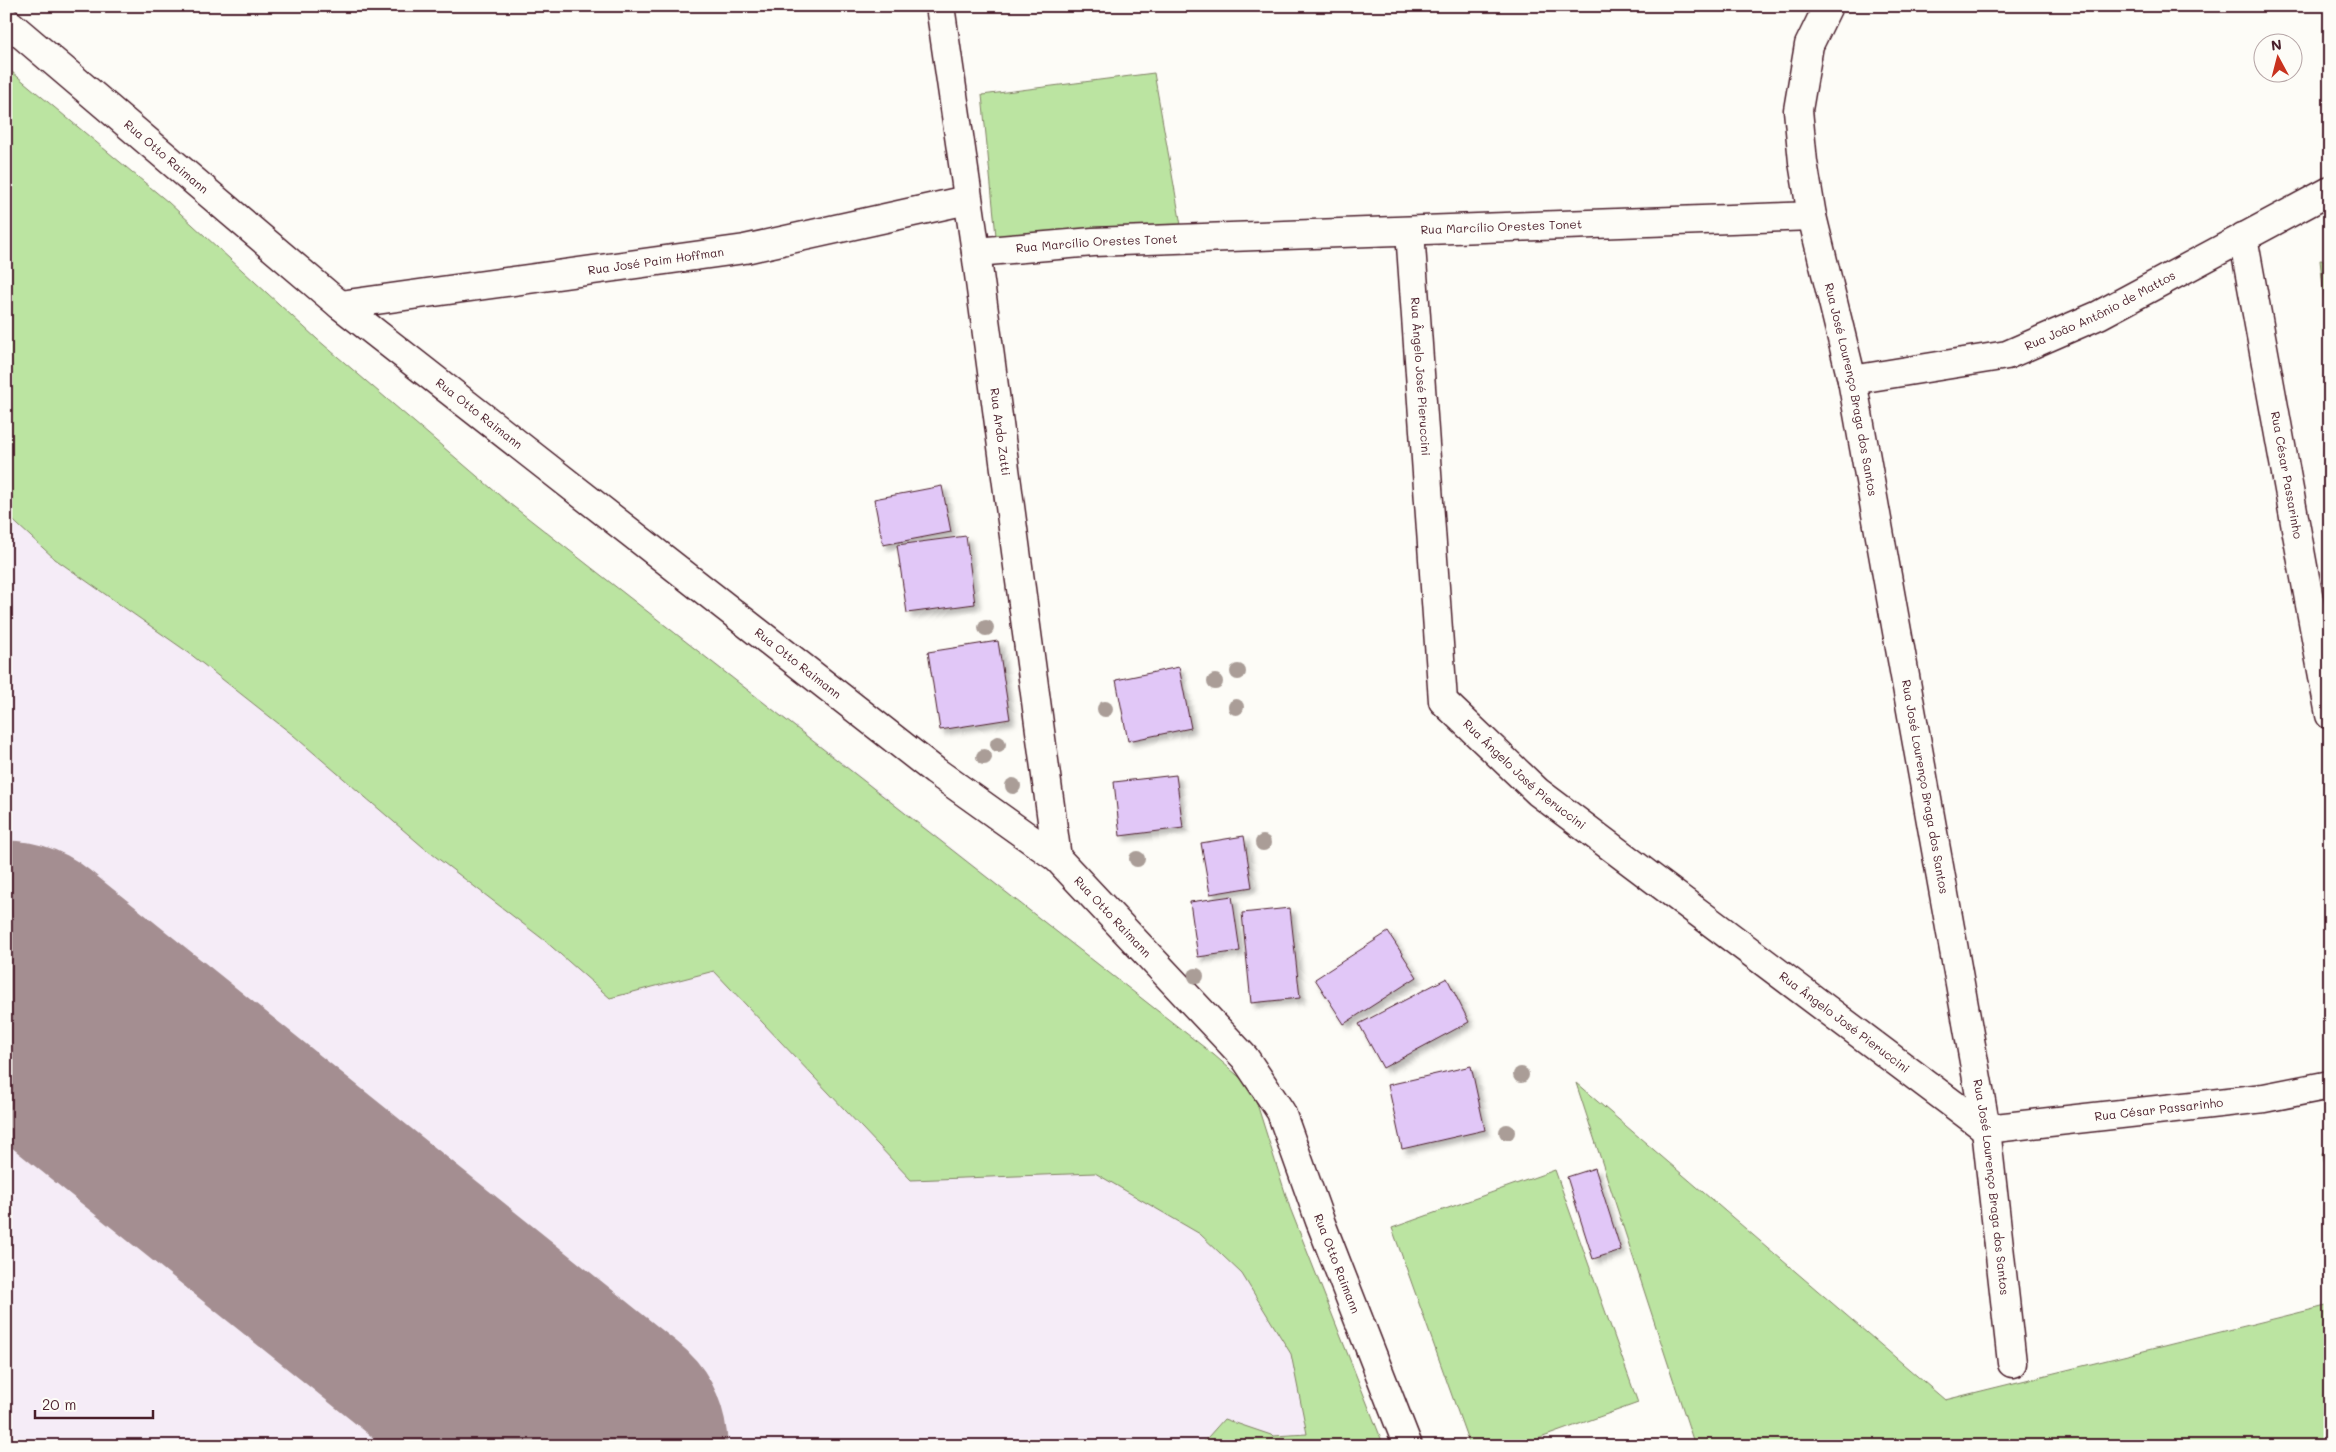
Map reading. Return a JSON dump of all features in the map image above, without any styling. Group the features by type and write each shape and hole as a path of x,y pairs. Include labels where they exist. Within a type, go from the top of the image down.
{"street":[{"name":"Rua Ardo Zatti","path":"940,6 976,252 1057,858"},
{"path":"1812,216 1803,162 1798,110 1809,45 1828,6"},
{"name":"Rua Otto Raimann","path":"6,21 340,305 935,771 1057,858 1245,1058 1281,1112 1320,1221 1408,1446"},
{"name":"Rua João Antônio de Mattos","path":"1852,380 2007,355 2099,314 2330,192"},
{"name":"Rua José Paim Hoffman","path":"340,305 745,249 967,200"},
{"name":"Rua Marcílio Orestes Tonet","path":"976,252 1093,242 1812,216"},
{"name":"Rua José Lourenço Braga dos Santos","path":"1812,216 1852,380 1986,1129 2012,1363"},
{"name":"Rua Ângelo José Pieruccini","path":"1410,231 1443,701 1538,792 1986,1129"},
{"name":"Rua César Passarinho","path":"2243,237 2330,715"},
{"name":"Rua César Passarinho","path":"1986,1129 2264,1098 2330,1085"}],"shaded area":[{"path":"6,67 168,202 317,339 505,500 893,802 1214,1055 1252,1088 1290,1208 1384,1446 6,1446"}],"green space":[{"path":"6,67 168,202 317,339 505,500 1214,1055 1252,1088 1290,1208 1384,1446 1200,1446 1224,1419 1274,1436 1307,1434 1291,1354 1242,1274 1200,1234 1095,1173 911,1180 714,971 610,998 544,940 423,847 293,735 189,653 55,559 6,514"},
{"path":"1154,73 1181,225 996,236 982,95"},
{"path":"2320,260 2330,261 2330,351"},
{"path":"1576,1083 1945,1400 2330,1305 2330,1446 1695,1446"},
{"path":"2330,1149 2330,1201 2322,1153"},
{"path":"1555,1170 1638,1403 1518,1446 1470,1446 1392,1228"}],"building":[{"path":"942,486 951,532 883,545 874,499"},
{"path":"966,536 975,604 907,613 897,545"},
{"path":"998,641 1010,719 940,730 928,652"},
{"path":"1179,667 1191,728 1128,741 1116,680"},
{"path":"1176,775 1183,828 1120,836 1114,782"},
{"path":"1244,836 1252,887 1210,894 1201,843"},
{"path":"1232,896 1240,951 1198,957 1190,902"},
{"path":"1290,908 1300,998 1251,1003 1242,913"},
{"path":"1388,932 1417,977 1344,1024 1315,979"},
{"path":"1447,978 1469,1022 1383,1068 1359,1024"},
{"path":"1471,1066 1485,1130 1402,1149 1388,1085"},
{"path":"1595,1168 1621,1250 1593,1259 1567,1177"}],"runway":[{"path":"6,973 595,1446"}]}
